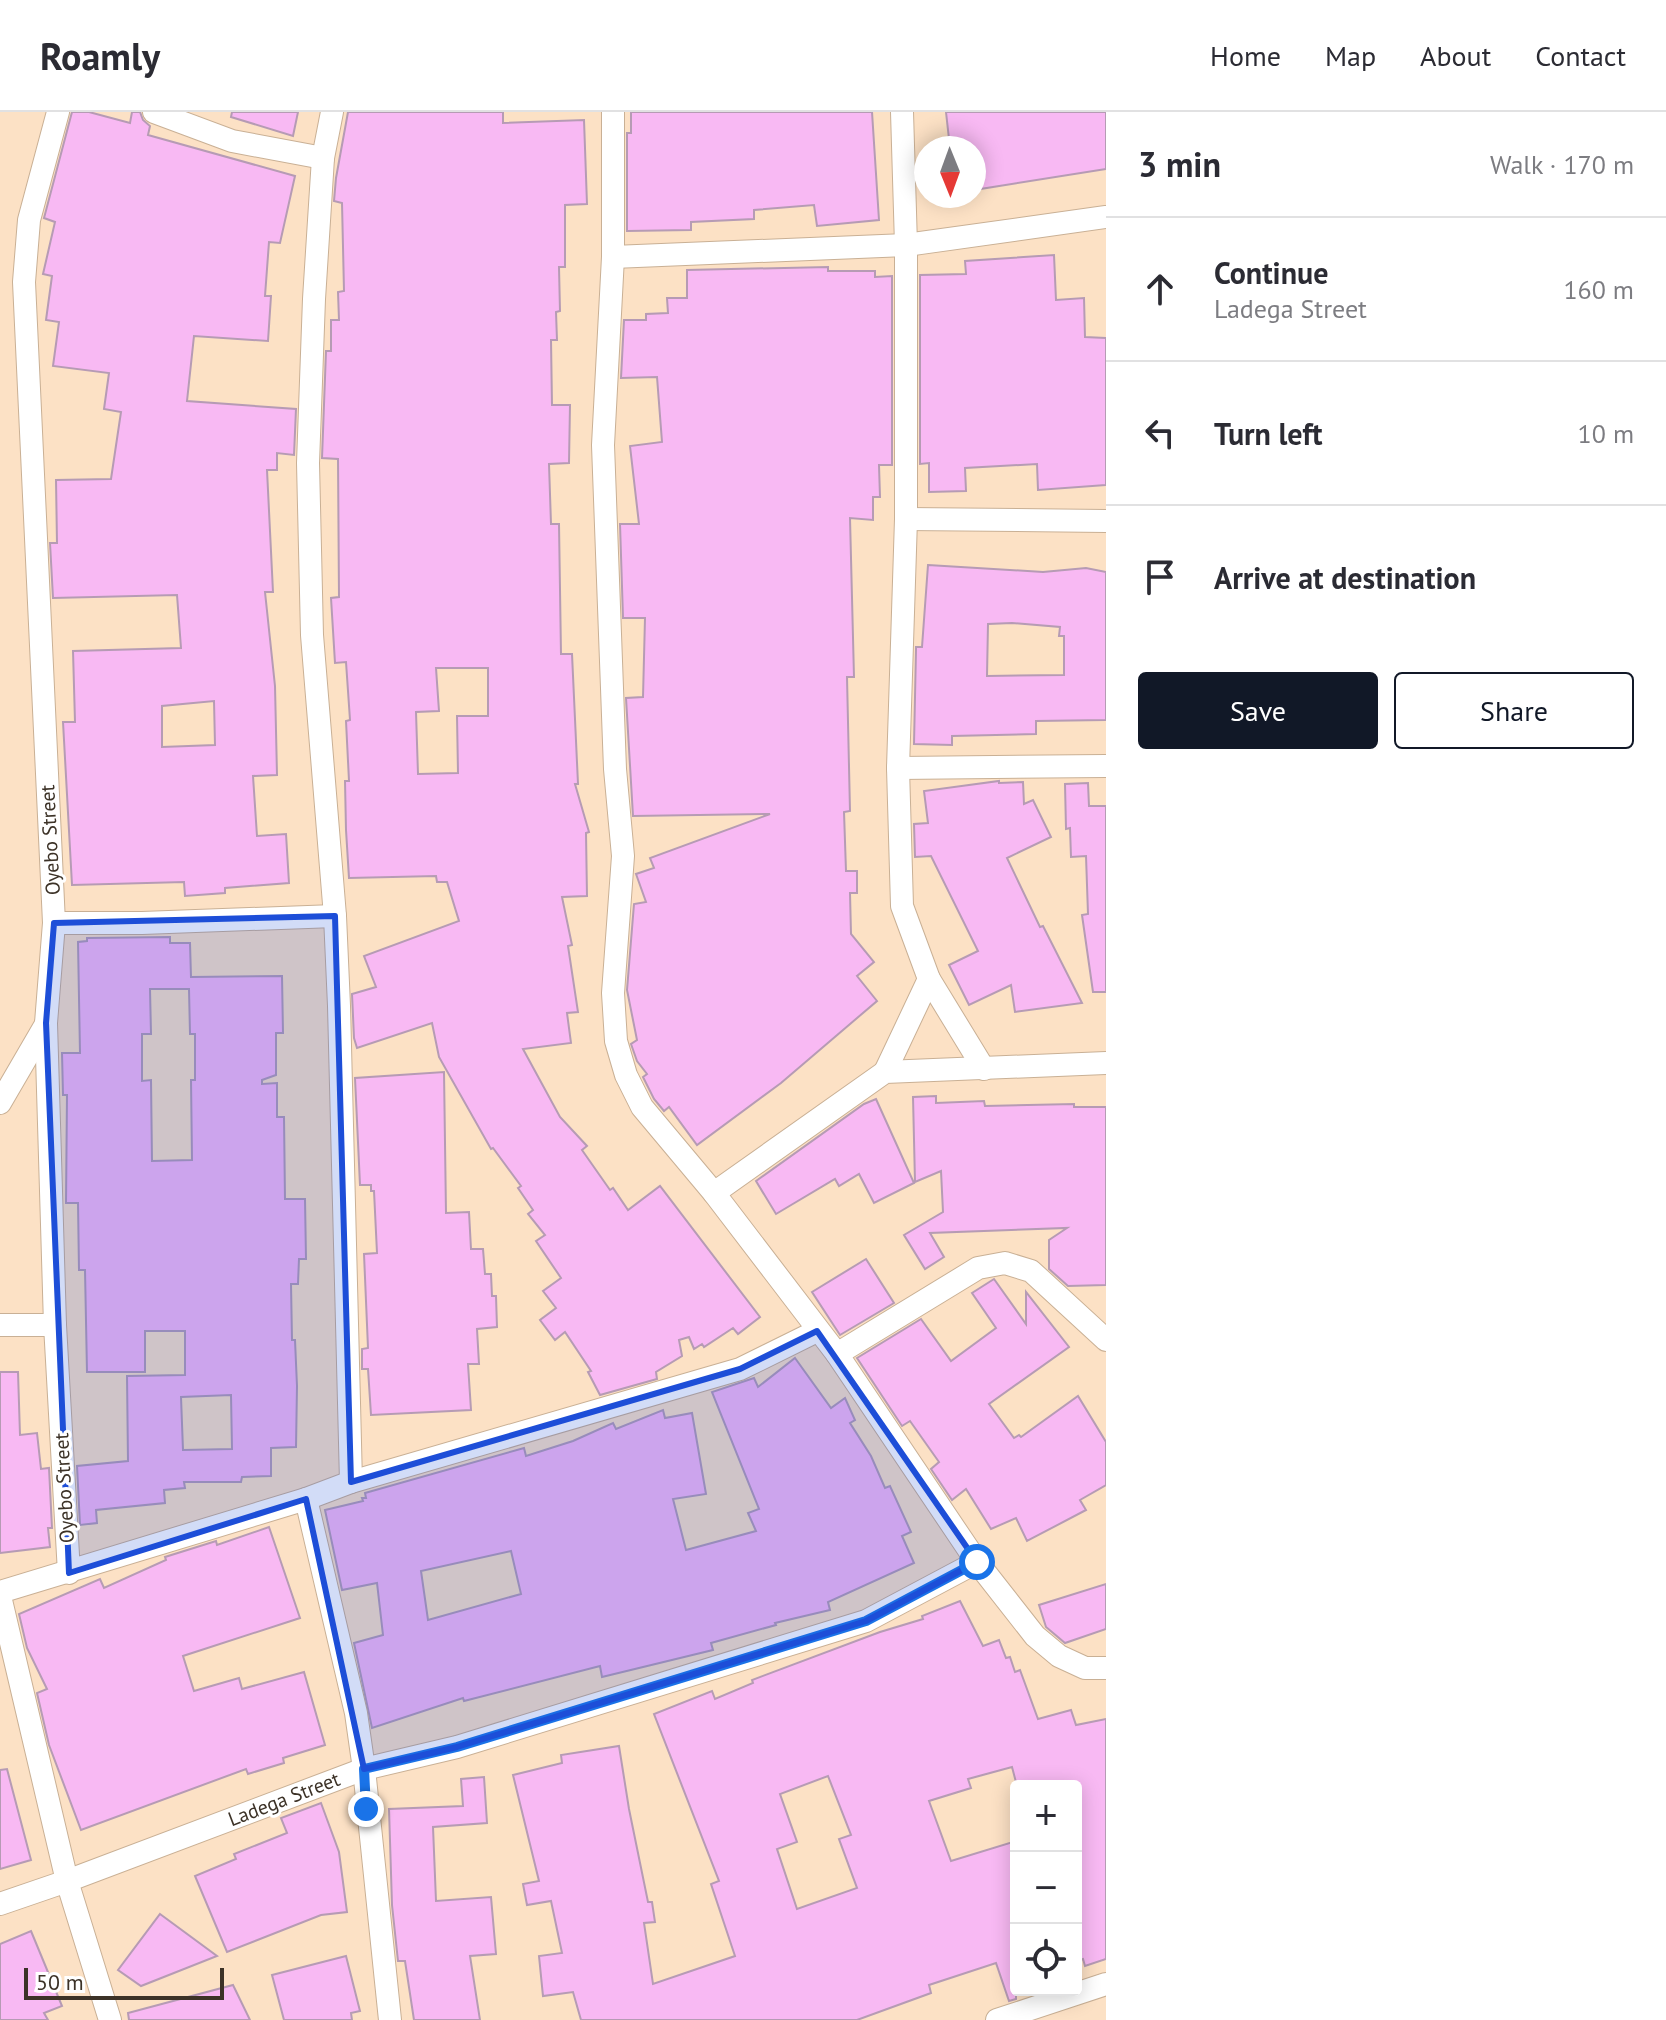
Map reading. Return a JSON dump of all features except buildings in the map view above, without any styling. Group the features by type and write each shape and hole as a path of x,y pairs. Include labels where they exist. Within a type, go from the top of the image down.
{"street":[{"name":"Oyebo Street","path":"58,112 29,220 24,282 54,923 46,1023 55,1325 69,1573"},
{"path":"154,112 232,141 323,158"},
{"path":"332,112 323,158 308,463 312,635 335,916 351,1482"},
{"path":"613,112 613,257 603,445 615,769 623,856 613,993 616,1041 626,1075 642,1107 714,1193 837,1354 977,1562 1035,1636 1059,1656 1085,1668 1106,1668"},
{"path":"902,112 906,245 906,519 898,768 902,906 929,979 984,1069"},
{"path":"613,257 906,245 1106,217"},
{"path":"906,519 1106,521"},
{"path":"898,768 1106,766"},
{"path":"54,923 335,916"},
{"path":"714,1193 885,1072 929,979"},
{"path":"0,1103 46,1023"},
{"path":"885,1072 1106,1063"},
{"path":"837,1354 978,1268 1005,1263 1031,1271 1106,1340"},
{"path":"0,1325 55,1325"},
{"path":"110,2020 67,1881 0,1594 306,1499 351,1482 498,1442 740,1369 817,1331"},
{"path":"306,1499 356,1713 390,2020"},
{"name":"Ladega Street","path":"0,1904 364,1769 457,1747 866,1621 977,1562"},
{"path":"997,2020 1106,1984"}],"highlighted area":[{"path":"335,916 351,1482 740,1369 817,1331 977,1562 866,1621 457,1747 364,1769 306,1499 69,1573 46,1023 54,923"}],"route":[{"path":"366,1809 364,1769 457,1747 866,1621 977,1562"}]}
